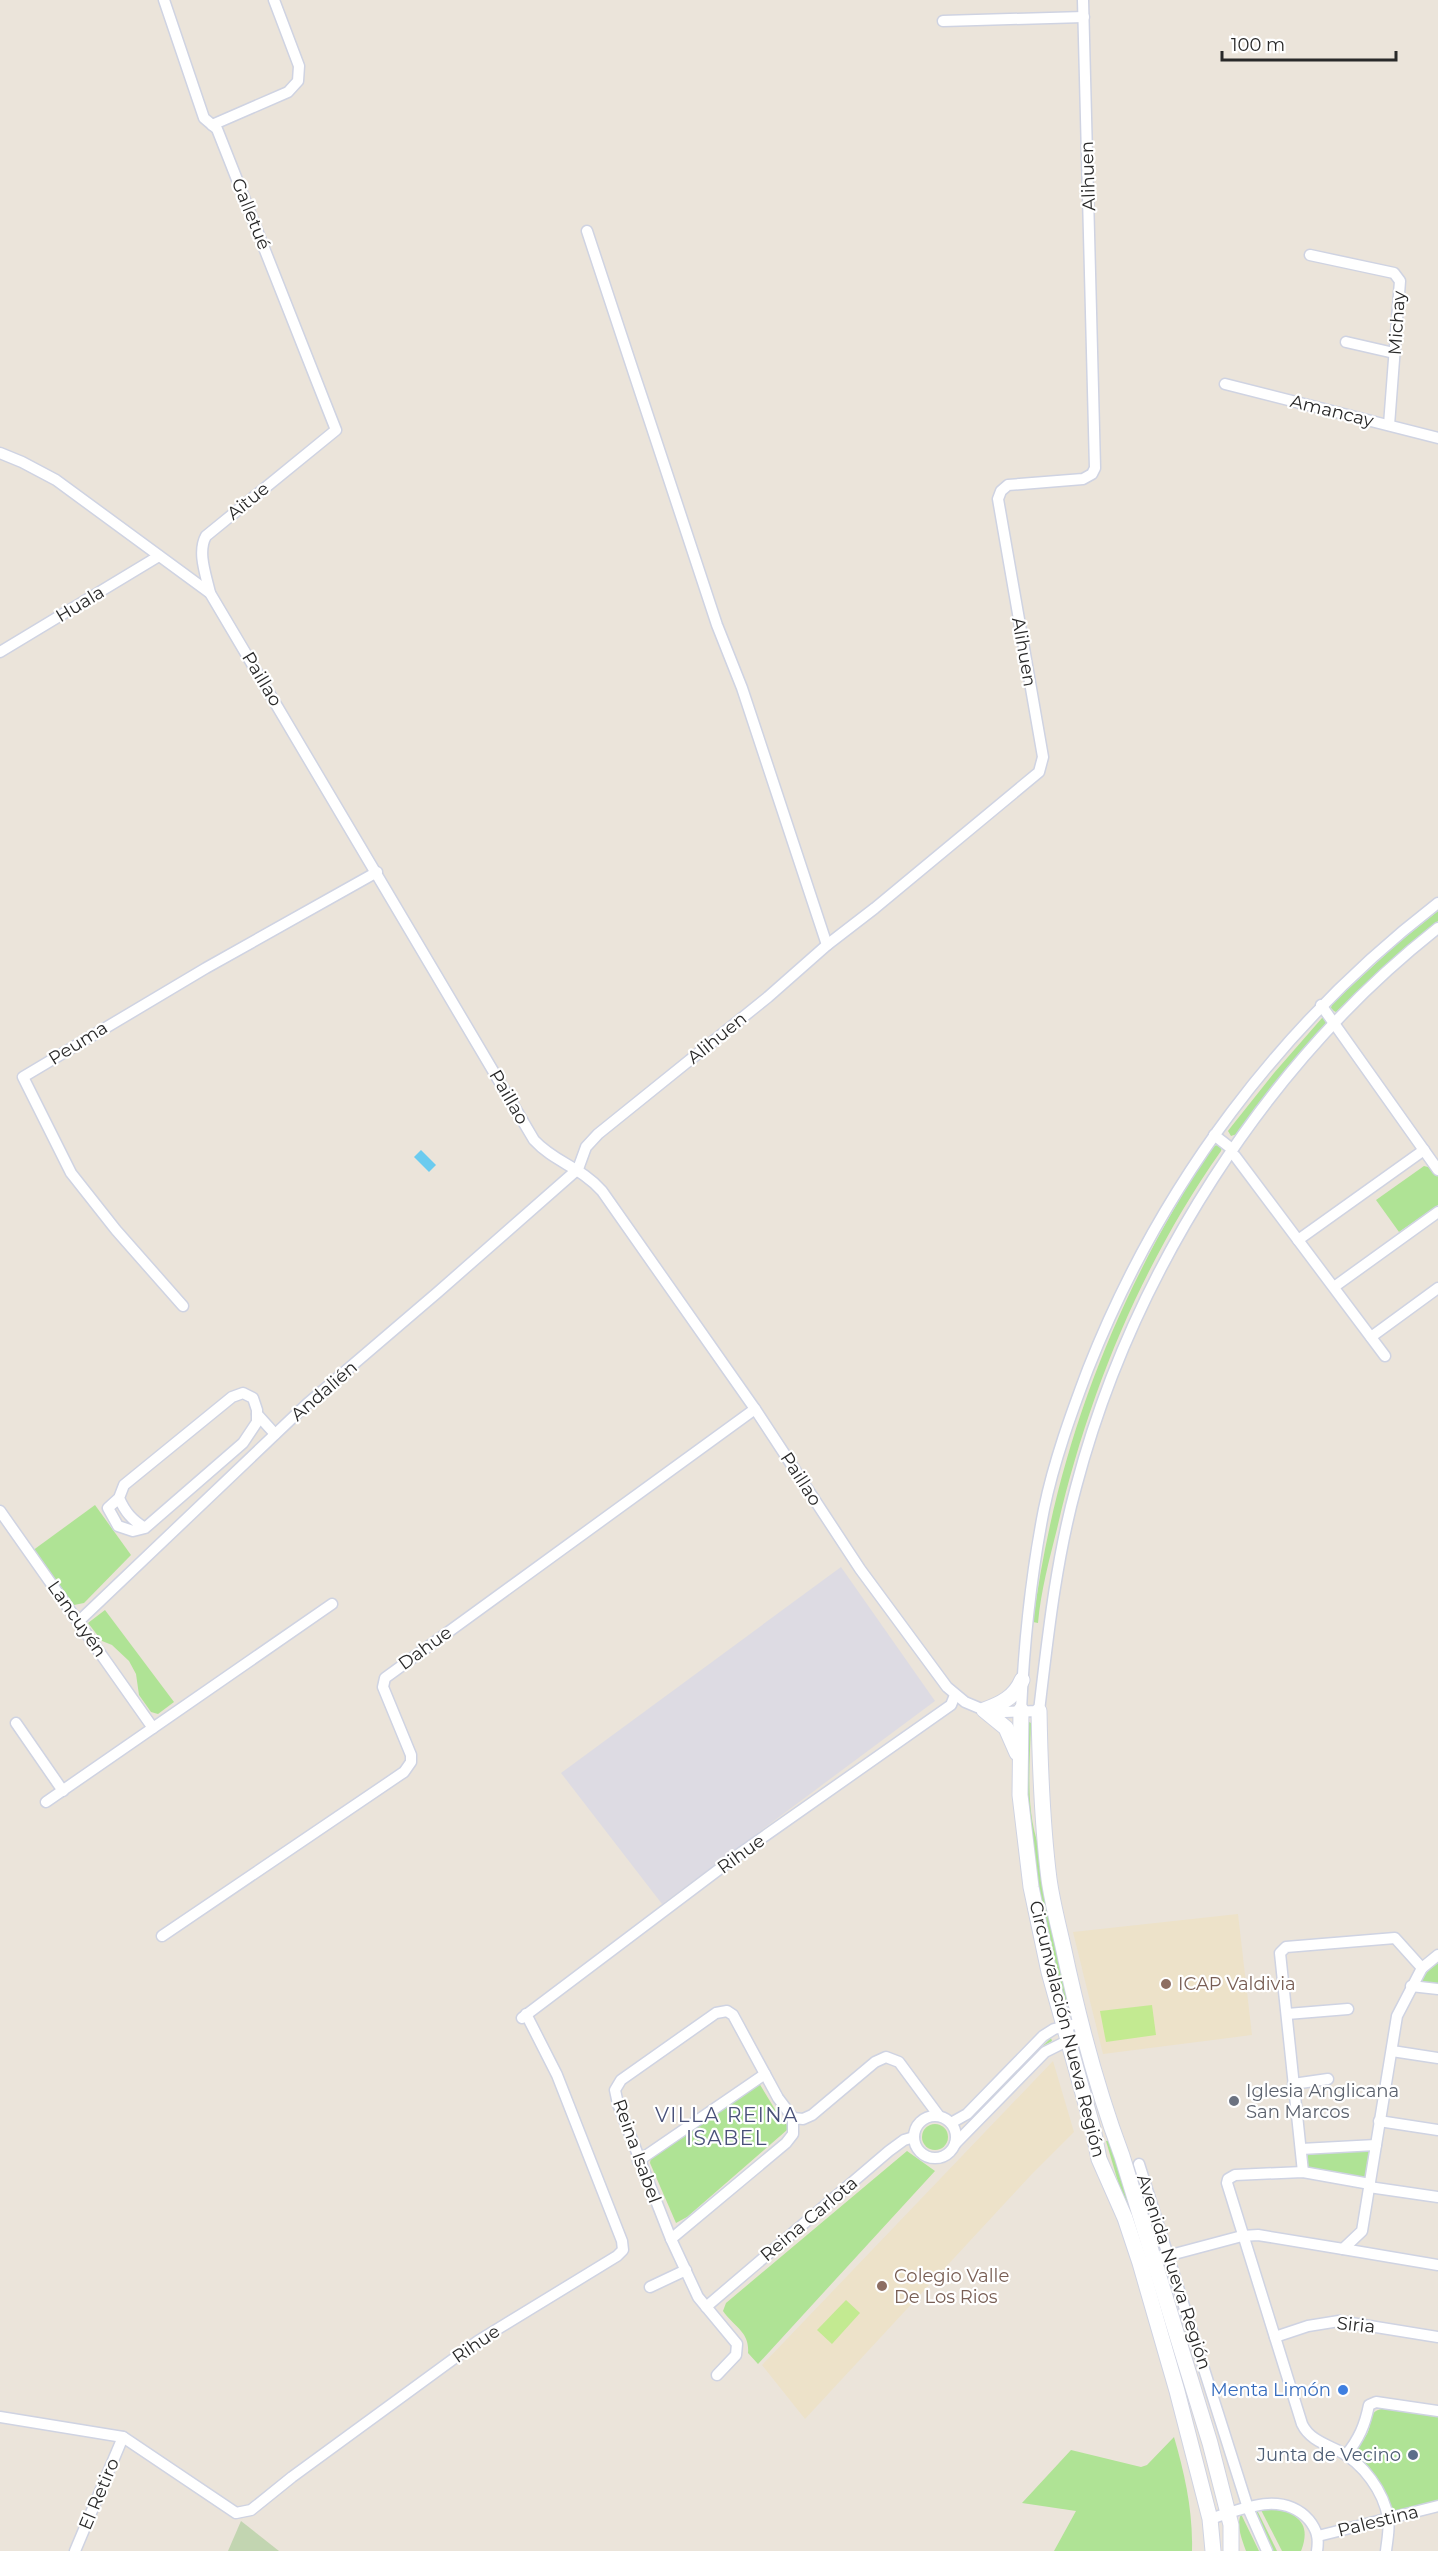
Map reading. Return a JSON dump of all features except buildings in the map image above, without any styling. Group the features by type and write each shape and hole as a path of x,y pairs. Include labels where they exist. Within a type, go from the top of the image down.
{"street":[{"name":"Galletué","path":"164,0 204,118 217,129 336,430"},
{"path":"212,125 288,92 298,81 299,66 274,0"},
{"name":"Alihuen","path":"578,1169 586,1147 598,1134 1036,776 1041,767 1042,757 998,499 1001,491 1008,485 1087,478 1095,468 1083,0"},
{"path":"943,21 1084,17"},
{"path":"588,231 717,625 742,688 827,945"},
{"name":"Michay","path":"1310,255 1394,273 1400,281 1389,425"},
{"path":"1346,342 1394,353"},
{"name":"Amancay","path":"1225,384 1438,438"},
{"name":"Aitue","path":"210,593 202,553 202,544 206,536 336,430"},
{"name":"Paillao","path":"0,453 56,480 210,593 534,1140 552,1156 578,1169 602,1191 755,1409 860,1569 947,1687 955,1695 984,1710 1039,1711"},
{"name":"Huala","path":"0,652 159,556"},
{"name":"Peuma","path":"183,1306 116,1230 71,1173 24,1077 197,973 377,872"},
{"name":"Circunvalación Nueva Región","path":"1232,2549 1229,2513 1210,2443 1146,2261 1099,2159 1089,2115 1064,2037 1030,1887 1020,1795 1020,1761 1022,1680 1031,1594 1045,1508 1081,1387 1133,1267 1176,1191 1214,1135 1273,1058 1321,1005 1383,947 1438,903"},
{"name":"Circunvalación Nueva Región","path":"1213,2551 1210,2519 1122,2156 1105,2110 1080,2023 1049,1881 1041,1794 1039,1711 1055,1585 1076,1486 1100,1407 1129,1334 1166,1258 1234,1153 1308,1052 1363,992 1438,928"},
{"path":"1321,1005 1438,1170"},
{"path":"1214,1135 1234,1153 1385,1356"},
{"path":"1299,1240 1424,1150"},
{"name":"Andalién","path":"78,1622 275,1434 578,1169"},
{"path":"1334,1287 1438,1212"},
{"path":"1371,1337 1438,1288"},
{"path":"257,1414 257,1422 243,1443 145,1528 133,1531 118,1526 108,1508 119,1498 124,1485 232,1397 243,1393 253,1398 257,1414 275,1434"},
{"name":"Dahue","path":"162,1936 404,1772 411,1762 411,1755 383,1687 385,1678 755,1409"},
{"name":"Lancuyén","path":"0,1511 153,1728"},
{"path":"46,1802 332,1604"},
{"path":"1020,1761 1006,1728 984,1710 1006,1700 1018,1688 1022,1680"},
{"name":"Rihue","path":"123,2437 236,2513 250,2510 292,2476 478,2341 617,2256 623,2250 557,2074 524,2016 742,1852 951,1705 955,1695"},
{"path":"16,1723 63,1791"},
{"path":"1303,2172 1280,1953 1286,1947 1395,1938 1422,1968"},
{"path":"1347,2246 1362,2231 1397,2016 1422,1968 1438,1955"},
{"path":"1411,1986 1438,1989"},
{"path":"1287,2014 1348,2009"},
{"name":"Reina Isabel","path":"717,2375 736,2355 737,2344 698,2297 671,2239 638,2161 618,2104 617,2086 621,2080 716,2013 723,2011 733,2015 765,2074 793,2118"},
{"path":"939,2116 923,2120 915,2130 914,2137 918,2149 928,2157 942,2157 952,2150 955,2144 1045,2052 1080,2023"},
{"path":"951,2123 967,2114 1043,2036 1084,2038"},
{"path":"1392,2051 1438,2058"},
{"path":"671,2239 786,2143 794,2134 793,2118 803,2119 812,2115 875,2062 886,2057 899,2062 939,2116 951,2123 956,2137 955,2144"},
{"path":"638,2161 765,2074"},
{"path":"1293,2084 1328,2079"},
{"path":"1089,2115 1105,2110"},
{"path":"1379,2121 1438,2130"},
{"name":"Reina Carlota","path":"706,2307 896,2145 914,2137"},
{"path":"1301,2149 1376,2145"},
{"name":"Avenida Nueva Región","path":"1139,2164 1248,2508 1267,2551"},
{"path":"1386,2551 1389,2518 1375,2485 1356,2462 1312,2438 1304,2429 1227,2183 1228,2178 1234,2175 1303,2172 1438,2197"},
{"path":"1146,2261 1242,2236 1258,2235 1347,2246 1438,2265"},
{"path":"650,2287 686,2270"},
{"name":"Siria","path":"1275,2337 1308,2326 1339,2321 1438,2337"},
{"path":"1346,2455 1356,2443 1365,2424 1369,2405 1376,2402 1438,2411"},
{"path":"0,2417 123,2437"},
{"name":"El Retiro","path":"75,2551 123,2437"},
{"path":"1210,2519 1274,2503 1292,2508 1310,2522 1318,2536 1317,2551"},
{"name":"Palestina","path":"1318,2536 1438,2506"}],"shaded area":[{"path":"841,1567 935,1701 662,1904 561,1773"},
{"name":"ICAP Valdivia","path":"1238,1914 1252,2035 1103,2054 1073,1932"},
{"name":"Colegio Valle De Los Rios","path":"1053,2061 1074,2132 1031,2175 805,2419 762,2365"}],"green space":[{"path":"1438,911 1438,921 1398,954 1336,1012 1331,1008 1332,1004 1397,944"},
{"path":"1322,1018 1326,1018 1328,1025 1287,1069 1237,1134 1231,1136 1228,1131 1231,1127"},
{"path":"1213,1146 1222,1147 1221,1151 1192,1194 1142,1285 1101,1380 1070,1479 1046,1576 1038,1623 1033,1622 1043,1558 1057,1495 1074,1434 1095,1374 1119,1315 1147,1258"},
{"path":"1424,1166 1432,1168 1438,1176 1438,1205 1399,1232 1376,1200"},
{"path":"95,1505 131,1555 84,1603 74,1605 32,1551"},
{"path":"105,1610 174,1702 158,1714 151,1712 139,1695 136,1674 129,1661 112,1645 102,1641 88,1623"},
{"path":"1029,1722 1031,1723 1029,1786 1032,1817 1068,1996 1065,2001 1062,1998 1039,1909 1031,1852 1028,1809"},
{"path":"1438,1961 1438,1986 1418,1982"},
{"path":"1152,2005 1156,2035 1106,2042 1100,2011"},
{"path":"1051,2038 1052,2041 1043,2046 991,2100 989,2098"},
{"path":"759,2083 779,2116 788,2126 787,2130 687,2217 676,2223 650,2163 651,2157"},
{"path":"935,2124 944,2128 948,2137 944,2146 935,2150 926,2146 922,2137 926,2128"},
{"path":"1112,2140 1130,2206 1121,2192 1106,2141"},
{"path":"1366,2148 1369,2152 1366,2177 1308,2169 1306,2157 1308,2155"},
{"path":"907,2151 935,2171 758,2364 748,2353 744,2335 723,2311 726,2303"},
{"path":"846,2300 860,2313 832,2344 817,2330"},
{"path":"1386,2408 1438,2416 1438,2501 1392,2513 1378,2480 1352,2455 1367,2434 1373,2414"},
{"path":"1174,2437 1188,2493 1192,2551 1054,2551 1076,2511 1022,2503 1071,2450 1141,2467 1147,2465"},
{"path":"1274,2505 1289,2512 1300,2521 1305,2533 1301,2551 1282,2551 1259,2506"},
{"path":"1256,2508 1277,2551 1272,2551 1252,2510"},
{"path":"1241,2514 1259,2551 1246,2551 1239,2528"},
{"path":"241,2521 279,2551 228,2551"}],"water":[{"path":"421,1150 436,1165 429,1172 414,1157"}],"place":[{"name":"ICAP Valdivia","path":"1166,1984"},
{"name":"Iglesia Anglicana San Marcos","path":"1234,2101"},
{"name":"Colegio Valle De Los Rios","path":"882,2286"},
{"name":"Menta Limón","path":"1343,2390"},
{"name":"Junta de Vecino","path":"1413,2455"}],"district":[{"name":"VILLA REINA ISABEL","path":"727,2126"}]}
